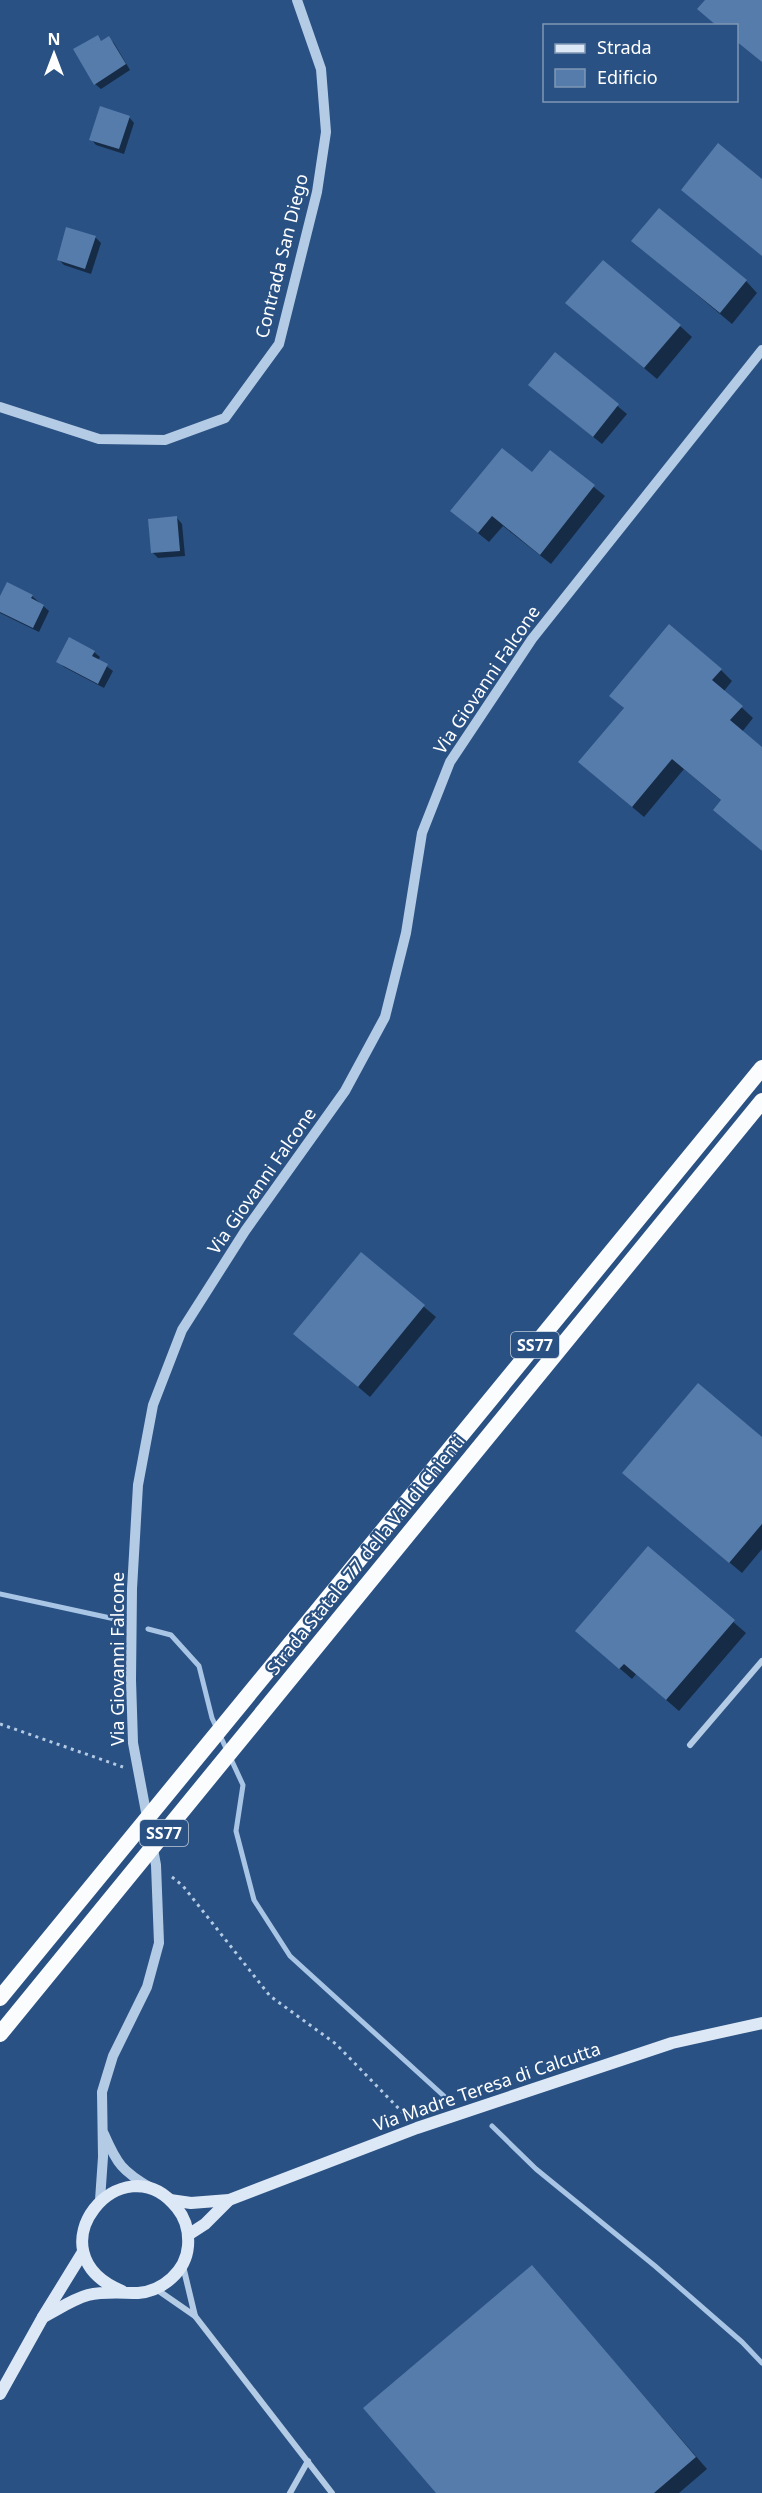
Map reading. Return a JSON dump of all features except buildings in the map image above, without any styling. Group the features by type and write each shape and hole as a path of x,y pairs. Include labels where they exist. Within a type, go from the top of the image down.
{"highway":[{"name":"Strada Statale 77 della Val di Chienti","path":"0,1998 762,1068"},
{"name":"Strada Statale 77 della Val di Chienti","path":"0,2034 762,1101"}],"main road":[{"name":"Via Madre Teresa di Calcutta","path":"170,2200 191,2203 229,2200 417,2128 672,2043 762,2023"},
{"path":"43,2317 87,2295 122,2291 139,2293 156,2289 176,2274 188,2250 188,2235 182,2216 170,2200 158,2192 143,2187 128,2187 112,2192 90,2211 84,2224 83,2252 89,2265 97,2277 122,2291"},
{"name":"Via Madre Teresa di Calcutta","path":"188,2235 205,2224 229,2200"},
{"path":"0,2394 83,2252"}],"street":[{"name":"Contrada San Diego","path":"0,407 99,439 165,440 225,418 279,345 317,192 326,132 321,69 297,0"},
{"name":"Via Giovanni Falcone","path":"100,2200 103,2157 102,2092 113,2056 147,1988 159,1943 156,1865 133,1743 131,1680 132,1589 138,1485 153,1405 182,1330 245,1231 345,1091 385,1017 406,933 422,833 450,762 532,639 762,350"},
{"path":"690,1745 762,1660"},
{"name":"Via Giovanni Falcone","path":"101,2128 115,2158 129,2175 158,2192"},
{"path":"183,2263 195,2316"},
{"path":"156,2289 195,2316 332,2493"},
{"path":"290,2493 308,2461"}],"path":[{"path":"0,1724 138,1773"},
{"path":"156,1865 183,1886 270,1995 336,2044 417,2128"}],"waterway":[{"path":"0,1594 115,1619"},
{"path":"148,1629 171,1635 199,1666 212,1718 243,1785 236,1831 254,1900 290,1956 445,2097"},
{"path":"492,2126 536,2169 655,2266 742,2342 762,2363"}]}
